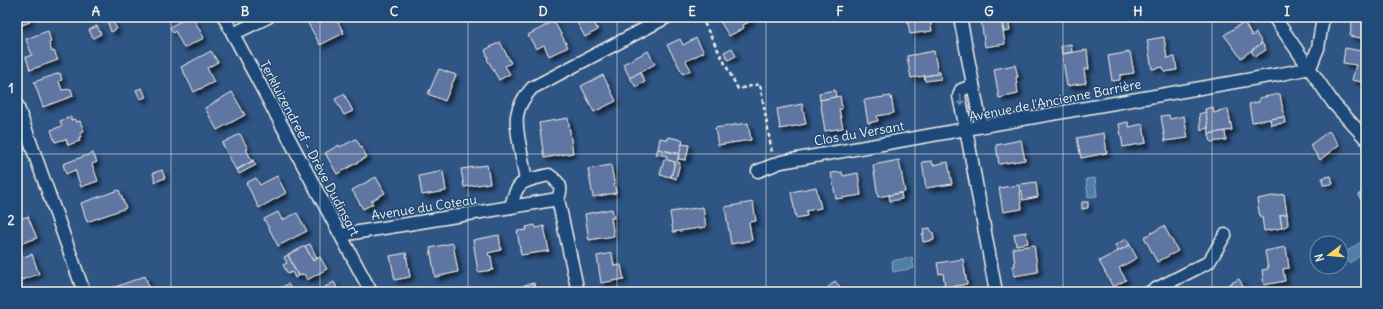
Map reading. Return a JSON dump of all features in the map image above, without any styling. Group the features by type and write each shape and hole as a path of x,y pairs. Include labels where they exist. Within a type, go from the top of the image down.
{"street":[{"name":"Terkluizendreef - Drève Dudinsart","path":"224,17 372,292"},
{"path":"233,34 268,17"},
{"path":"526,181 516,125 518,113 524,97 532,88 667,17"},
{"path":"960,17 981,126"},
{"path":"1274,17 1334,104 1366,139"},
{"path":"1310,68 1318,48 1323,17"},
{"name":"Avenue de l'Ancienne Barrière","path":"996,292 966,128 1310,68"},
{"path":"966,128 959,96 961,90 973,84"},
{"path":"17,105 84,292"},
{"name":"Clos du Versant","path":"758,171 781,162 966,128"},
{"path":"510,207 514,192 520,184 549,175 558,182 561,191 558,199 578,292"},
{"name":"Avenue du Coteau","path":"341,235 558,199"},
{"path":"1150,292 1209,262 1225,235"}],"path":[{"path":"700,17 738,89 760,84 774,165"}],"water":[{"path":"1095,178 1097,196 1088,197 1086,179"},
{"path":"1364,240 1366,242 1366,252 1349,263 1349,250"},
{"path":"912,257 914,268 893,272 892,261"}],"building":[{"path":"17,17 28,17 30,22 17,27"},
{"path":"188,17 193,17 204,38 184,48 175,31 173,33 170,27"},
{"path":"319,17 335,17 344,33 320,45 308,23"},
{"path":"574,17 591,17 598,30 585,37"},
{"path":"748,17 751,21 743,25 744,28 729,36 718,18"},
{"path":"907,17 930,17 932,31 910,34"},
{"path":"1008,17 1010,31 1004,32 1001,18"},
{"path":"1353,17 1366,17 1366,39 1350,36"},
{"path":"1001,18 1005,44 985,47 981,21"},
{"path":"112,20 117,29 111,32 108,23"},
{"path":"554,21 568,47 549,56 544,45 536,49 528,35"},
{"path":"1244,22 1252,36 1256,33 1262,43 1241,58 1224,35"},
{"path":"97,26 101,34 93,38 89,30"},
{"path":"48,31 51,42 49,43 52,52 54,51 58,60 30,70 26,57 32,55 26,39"},
{"path":"1164,37 1167,58 1175,57 1177,70 1164,72 1163,67 1152,69 1147,40"},
{"path":"696,38 704,52 686,61 691,70 683,74 667,45 680,39 683,45"},
{"path":"500,42 511,63 505,66 510,74 499,80 487,59 485,50"},
{"path":"1262,43 1266,50 1255,57 1251,51"},
{"path":"1071,44 1072,52 1062,54 1061,46"},
{"path":"732,48 736,56 728,60 724,52"},
{"path":"1345,48 1366,52 1366,83 1352,80 1356,65 1343,63"},
{"path":"1087,50 1089,69 1084,69 1086,83 1067,86 1062,54"},
{"path":"211,51 218,62 207,68 214,82 194,92 181,67"},
{"path":"648,51 655,64 630,78 623,64"},
{"path":"934,51 938,74 911,78 907,56"},
{"path":"1130,52 1134,73 1120,75 1120,80 1112,81 1108,56"},
{"path":"1015,65 1018,77 1016,77 1018,94 999,98 994,69"},
{"path":"439,69 456,75 445,101 428,94"},
{"path":"640,72 645,82 636,87 630,78"},
{"path":"938,72 940,72 941,79 925,81 924,76 938,74"},
{"path":"60,73 62,80 59,81 62,90 71,89 73,96 43,107 34,82"},
{"path":"603,75 616,101 594,112 581,86"},
{"path":"142,88 146,97 140,99 136,90"},
{"path":"835,90 836,97 820,100 819,93"},
{"path":"232,92 245,115 217,130 205,108"},
{"path":"344,94 353,111 344,115 335,99"},
{"path":"1280,94 1284,117 1252,122 1249,104 1259,102 1259,98"},
{"path":"840,96 842,109 839,109 843,128 825,131 820,100"},
{"path":"891,96 894,113 877,116 878,121 868,123 864,100"},
{"path":"802,104 806,124 780,129 777,109"},
{"path":"1213,107 1214,113 1228,109 1232,130 1209,134 1205,109"},
{"path":"1206,112 1208,128 1201,130 1199,114"},
{"path":"1169,115 1170,119 1184,116 1188,138 1165,141 1161,116"},
{"path":"71,117 71,120 75,119 76,122 80,121 84,131 80,133 81,137 78,138 80,141 68,145 66,139 55,142 51,130 62,126 60,121"},
{"path":"1284,117 1285,123 1271,125 1270,119"},
{"path":"568,118 573,153 544,158 539,123"},
{"path":"1128,122 1129,127 1143,124 1146,143 1123,147 1119,124"},
{"path":"748,123 751,140 718,145 715,128"},
{"path":"1225,131 1226,140 1211,142 1209,134"},
{"path":"1329,131 1339,145 1320,160 1310,145"},
{"path":"1104,133 1107,153 1081,158 1077,138"},
{"path":"240,134 248,149 246,149 252,161 254,160 236,170 222,143"},
{"path":"668,137 683,140 680,154 658,149 660,138 668,140"},
{"path":"356,139 367,157 337,174 325,153 339,145 340,147"},
{"path":"1021,140 1025,160 999,164 996,145"},
{"path":"682,144 689,145 686,160 678,159"},
{"path":"658,149 679,154 677,162 680,163 676,179 671,177 675,162 666,160 667,156 656,154"},
{"path":"93,153 97,162 92,164 98,181 81,187 75,170 66,174 63,164"},
{"path":"664,159 675,162 671,177 660,175"},
{"path":"899,160 905,192 878,197 873,165"},
{"path":"253,161 256,165 239,174 237,170"},
{"path":"932,161 933,165 948,162 952,184 926,188 922,162"},
{"path":"487,165 490,183 464,187 461,169"},
{"path":"611,165 616,193 593,197 588,169"},
{"path":"162,170 165,178 155,182 153,173"},
{"path":"443,171 446,191 422,195 419,176"},
{"path":"842,172 843,176 858,173 861,195 836,199 831,173"},
{"path":"277,176 286,193 259,208 246,183 256,178 260,185"},
{"path":"1331,176 1333,184 1323,185 1322,178"},
{"path":"376,177 385,193 371,201 373,204 363,209 352,190"},
{"path":"1036,182 1038,197 1023,200 1021,184"},
{"path":"1019,185 1022,209 1003,212 999,188"},
{"path":"816,187 821,208 806,211 807,216 796,218 791,192"},
{"path":"1366,189 1366,202 1364,204 1358,195"},
{"path":"119,190 126,208 87,222 81,203"},
{"path":"901,193 902,199 890,201 889,195"},
{"path":"1284,194 1287,214 1280,215 1282,228 1264,231 1257,199"},
{"path":"753,202 756,221 749,222 752,240 731,244 725,207"},
{"path":"1082,202 1088,202 1088,208 1082,209"},
{"path":"703,207 706,227 673,232 670,212"},
{"path":"612,209 614,218 611,218 614,236 589,240 585,214"},
{"path":"278,212 282,220 297,213 307,231 278,246 264,219"},
{"path":"1287,214 1288,225 1282,228 1280,215"},
{"path":"29,216 28,217 37,238 17,245 17,220"},
{"path":"535,225 536,228 544,226 549,251 521,255 517,231 527,230 526,227"},
{"path":"1164,226 1178,251 1157,262 1144,237"},
{"path":"930,228 931,232 933,232 934,240 923,242 923,229"},
{"path":"1026,232 1028,243 1016,245 1014,234"},
{"path":"499,235 501,250 488,253 489,256 491,256 493,270 478,272 473,240"},
{"path":"1126,239 1130,245 1118,251 1115,245"},
{"path":"453,243 458,272 435,277 430,248"},
{"path":"310,244 317,258 313,261 305,246"},
{"path":"1034,245 1038,272 1014,276 1012,266 1015,266 1013,248"},
{"path":"1130,245 1137,258 1119,268 1126,280 1113,287 1099,261"},
{"path":"305,246 313,261 320,257 327,269 307,280 304,274 298,276 288,255"},
{"path":"1286,247 1289,268 1283,269 1285,281 1264,285 1262,270 1268,269 1265,251"},
{"path":"406,253 410,277 395,280 390,256"},
{"path":"612,253 614,266 621,265 624,279 601,283 597,256"},
{"path":"32,254 39,274 21,280 17,270 17,259"},
{"path":"288,255 298,276 295,278 292,272 288,274 283,265 287,263 284,257"},
{"path":"963,259 967,284 945,288 943,273 939,274 937,263"},
{"path":"145,276 151,292 111,292 110,289"},
{"path":"1239,279 1246,292 1216,291"},
{"path":"835,281 845,292 823,292"},
{"path":"334,282 339,292 316,292"},
{"path":"534,283 536,292 526,292 524,285"},
{"path":"288,284 292,291 274,292"},
{"path":"1051,287 1052,292 1020,292"}]}
